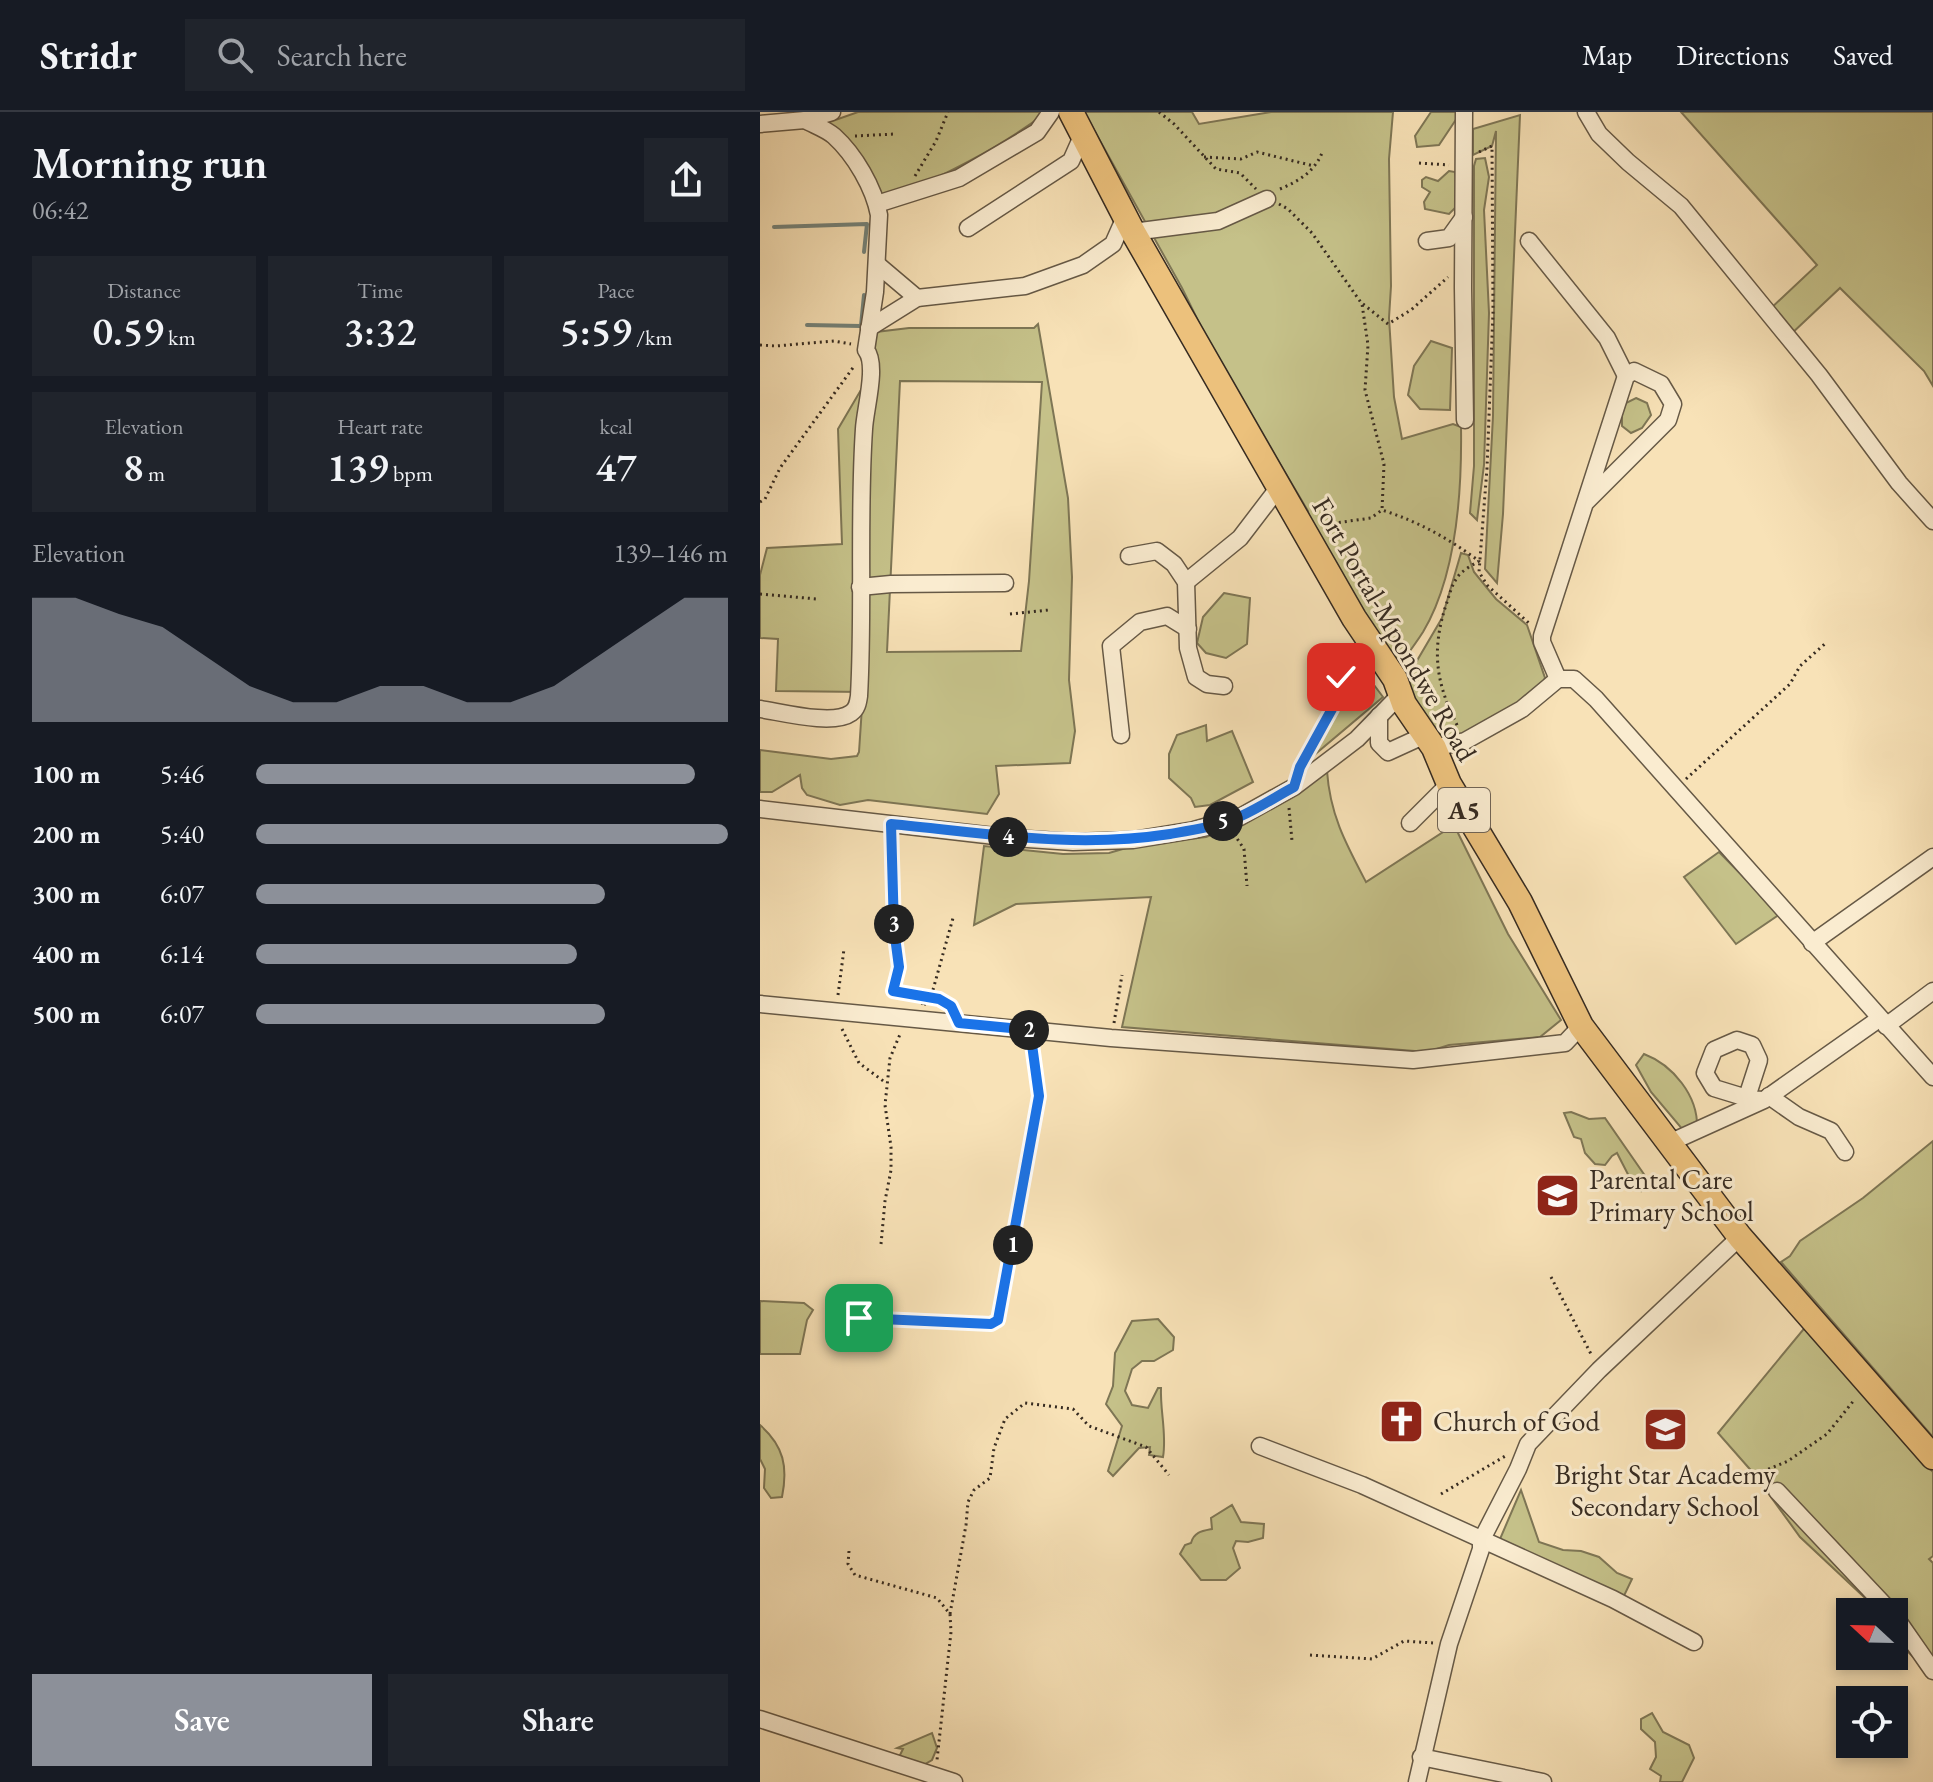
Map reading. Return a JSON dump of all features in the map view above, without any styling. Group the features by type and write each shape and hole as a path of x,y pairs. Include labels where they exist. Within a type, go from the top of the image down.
{"highway":[{"name":"Fort Portal-Mpondwe Road","path":"1071,112 1129,225 1428,742 1449,784 1520,902 1581,1026 1740,1237 1933,1457"}],"street":[{"path":"760,124 805,120 832,112"},
{"path":"877,204 959,178 1037,132 1051,112"},
{"path":"1464,112 1465,420"},
{"path":"1586,112 1599,134 1681,206 1819,375 1899,483 1933,521"},
{"path":"760,709 830,718 847,716 856,708 861,674 864,428 872,370 866,348 878,265 877,204 857,164 833,135 805,120"},
{"path":"968,228 1071,161 1083,134"},
{"path":"869,328 917,298 1025,286 1083,265 1113,244 1129,225 1218,221 1267,199"},
{"path":"1427,241 1449,238 1465,216"},
{"path":"1529,241 1607,338 1626,376"},
{"path":"878,265 917,298"},
{"path":"1558,679 1542,642 1585,503 1626,376 1634,371 1661,384 1673,404 1668,420 1585,503"},
{"path":"1186,582 1240,538 1279,487"},
{"path":"1129,556 1157,551 1174,564 1186,582 1188,648 1196,677 1207,684 1224,686"},
{"path":"860,587 1005,583"},
{"path":"1121,735 1111,646 1140,622 1167,616 1188,629"},
{"path":"1379,716 1379,743 1388,752 1428,742 1465,741 1522,709 1558,679 1574,679 1933,1077"},
{"path":"760,809 1012,838 1073,842 1133,840 1194,830 1240,817 1294,787 1357,739 1397,693"},
{"path":"1410,823 1449,784"},
{"path":"1812,943 1933,857"},
{"path":"1669,1143 1761,1099 1933,991"},
{"path":"760,1004 1111,1038 1413,1060 1565,1043 1581,1026"},
{"path":"1761,1099 1831,1131 1845,1152"},
{"path":"1417,1782 1449,1644 1481,1541 1528,1444 1599,1370 1740,1237"},
{"path":"1260,1446 1362,1485 1613,1599 1694,1642"},
{"path":"1777,1491 1878,1598"},
{"path":"1908,1635 1933,1671"},
{"path":"760,1719 954,1782"},
{"path":"1421,1757 1543,1782"}],"path":[{"path":"903,196 936,141 948,112"},
{"path":"1159,112 1216,169 1240,173 1267,199 1288,209 1312,233 1362,304 1388,324 1411,310 1463,265"},
{"path":"1492,146 1493,312 1479,572 1487,585 1527,619 1542,642"},
{"path":"1267,199 1277,190 1299,181 1314,166 1323,150"},
{"path":"1204,157 1241,159 1257,152 1314,166"},
{"path":"1362,304 1368,345 1365,390 1384,464 1382,510"},
{"path":"760,345 834,341 866,348 780,468 765,499 760,502"},
{"path":"1382,510 1445,536 1479,561"},
{"path":"1296,516 1310,525 1327,525 1371,518 1382,510"},
{"path":"1465,741 1445,702 1435,650 1455,581 1463,571 1479,561"},
{"path":"760,594 817,599"},
{"path":"1010,614 1049,610"},
{"path":"1292,841 1289,796 1300,767 1332,709 1354,618"},
{"path":"1674,789 1790,684 1800,666 1827,642"},
{"path":"1339,684 1352,684 1380,698 1397,693"},
{"path":"1226,821 1244,849 1247,886"},
{"path":"891,824 894,929 899,967 893,991 931,997 951,1006 959,1023"},
{"path":"912,995 924,1005 931,997 953,918"},
{"path":"844,949 832,1011 859,1063 888,1084"},
{"path":"1111,1038 1122,975"},
{"path":"881,1244 891,1170 885,1105 890,1058 900,1040 904,1018"},
{"path":"859,1318 991,1324 998,1320 1039,1096 1030,1030"},
{"path":"1551,1277 1599,1370"},
{"path":"1735,1483 1788,1461 1827,1434 1868,1383"},
{"path":"936,1776 951,1632 950,1614 968,1502 974,1490 990,1478 994,1448 1005,1419 1025,1403 1073,1409 1089,1426 1146,1447 1169,1475"},
{"path":"1441,1494 1528,1444"},
{"path":"849,1551 848,1564 855,1575 937,1598 950,1614"},
{"path":"1310,1655 1372,1659 1404,1641 1449,1644"}],"shaded area":[{"path":"858,112 1047,112 989,150 885,202 821,125"},
{"path":"1084,112 1192,112 1199,124 1271,112 1393,112 1389,159 1389,318 1394,397 1402,439 1453,424 1461,427 1455,533 1443,585 1423,632 1394,673 1310,525 1308,511 1214,353 1182,288"},
{"path":"1431,112 1459,112 1459,115 1439,145 1417,147 1415,136"},
{"path":"1681,112 1933,112 1933,386 1924,371 1840,288 1789,336 1768,311 1817,265"},
{"path":"1520,115 1503,514 1497,583 1485,569 1493,416 1496,131 1492,146 1473,155 1473,129"},
{"path":"1485,158 1489,177 1484,210 1489,313 1484,465 1477,520 1470,513 1474,466 1474,166 1476,159"},
{"path":"1449,171 1455,172 1461,202 1449,214 1425,209 1424,202 1430,192 1422,187 1422,180 1426,177 1438,181"},
{"path":"1038,324 1068,498 1072,577 1069,680 1075,731 1070,763 996,766 999,794 987,814 868,800 840,805 807,795 802,788 800,775 772,792 760,792 760,750 831,759 857,756 859,752 863,692 776,691 778,639 760,638 760,575 767,548 842,544 838,429 868,378 876,332 909,328 1034,328","holes":["900,381 1042,382 1029,581 1021,651 887,652"]},
{"path":"1431,341 1452,348 1450,410 1420,409 1408,395 1414,366"},
{"path":"1636,398 1647,403 1651,415 1642,428 1631,433 1622,426 1622,414 1626,403"},
{"path":"1461,553 1468,555 1474,572 1496,599 1527,625 1545,678 1530,704 1447,749 1401,688 1442,618"},
{"path":"1224,593 1250,598 1247,644 1226,658 1206,653 1197,643 1203,617"},
{"path":"1343,661 1356,661 1383,697 1300,767 1332,709 1352,684"},
{"path":"1206,725 1207,741 1232,731 1253,782 1210,805 1195,807 1191,798 1169,778 1169,754 1177,735"},
{"path":"1327,771 1335,815 1366,882 1454,825 1508,934 1561,1020 1540,1037 1449,1045 1427,1052 1122,1027 1151,897 1016,904 974,925 984,846 1063,854 1109,853 1140,844 1206,837 1250,820"},
{"path":"1719,852 1780,914 1736,944 1684,877"},
{"path":"1644,1054 1665,1066 1682,1083 1693,1104 1697,1127 1683,1130 1651,1092 1636,1065"},
{"path":"1571,1112 1589,1119 1605,1118 1648,1180 1641,1191 1634,1186 1617,1153 1605,1165 1595,1164 1585,1153 1581,1139 1574,1137 1564,1113"},
{"path":"1933,1141 1933,1437 1781,1262 1790,1256 1800,1241 1863,1198"},
{"path":"760,1301 804,1303 813,1310 807,1320 800,1354 760,1354"},
{"path":"1158,1319 1174,1337 1173,1350 1154,1361 1142,1361 1132,1369 1125,1391 1132,1405 1148,1408 1158,1388 1161,1388 1163,1457 1149,1455 1150,1447 1139,1448 1113,1476 1108,1471 1122,1426 1106,1404 1113,1386 1115,1353 1132,1321"},
{"path":"1807,1325 1933,1472 1933,1556 1929,1559 1933,1563 1933,1675 1908,1652 1908,1598 1865,1598 1800,1537 1755,1475 1718,1433"},
{"path":"760,1425 774,1441 782,1458 782,1497 771,1498 764,1488"},
{"path":"1521,1490 1539,1542 1599,1557 1617,1573 1632,1579 1622,1600 1500,1539"},
{"path":"1232,1505 1241,1522 1264,1524 1263,1538 1236,1541 1233,1548 1240,1568 1226,1580 1201,1580 1180,1554 1196,1534 1212,1529 1211,1518"},
{"path":"1652,1713 1663,1732 1689,1745 1694,1758 1682,1782 1660,1782 1661,1776 1650,1769 1656,1757 1655,1742 1641,1729 1641,1719"},
{"path":"932,1733 937,1748 932,1760 920,1767 897,1761 903,1749 897,1748"}],"waterway":[{"path":"774,227 867,224 864,252"},
{"path":"807,325 861,326 864,295"}],"place":[{"name":"Parental Care Primary School","path":"1558,1195"},
{"name":"Church of God","path":"1402,1421"},
{"name":"Bright Star Academy Secondary School","path":"1665,1430"}],"route":[{"path":"859,1318 991,1324 998,1320 1039,1096 1030,1030 959,1023 951,1006 939,999 893,991 899,967 894,929 891,824 1073,842 1133,840 1194,830 1240,817 1294,787 1312,742 1332,709 1341,677"}]}
